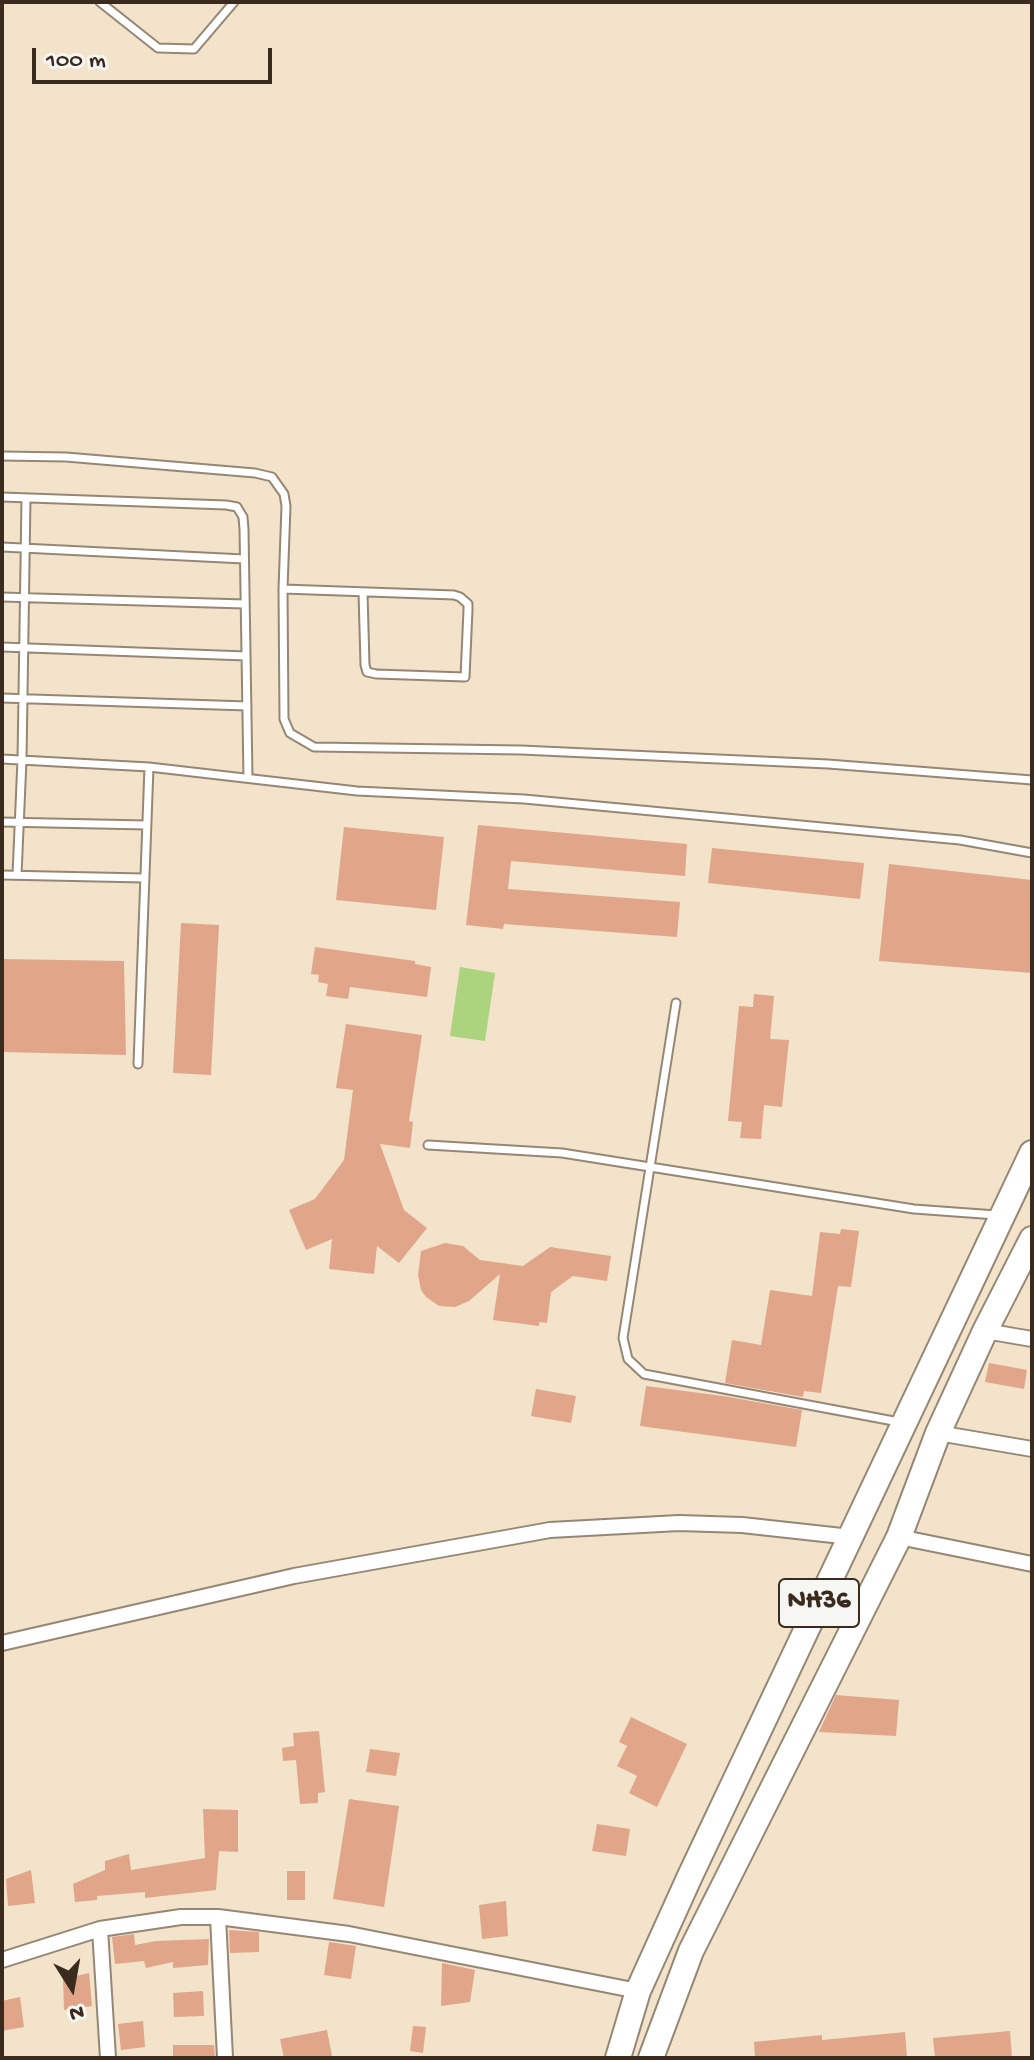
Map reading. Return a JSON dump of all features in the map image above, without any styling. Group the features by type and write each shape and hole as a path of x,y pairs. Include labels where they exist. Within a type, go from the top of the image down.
{"highway":[{"name":"NH36","path":"618,2058 638,1991 1032,1153"},
{"name":"NH36","path":"651,2058 691,1951 899,1537 938,1433 1032,1239"}],"street":[{"path":"985,1331 1032,1339"},
{"path":"938,1433 1032,1449"},
{"path":"2,1643 294,1576 550,1530 711,1524 851,1537"},
{"path":"899,1537 1032,1564"},
{"path":"2,1960 100,1929 181,1917 218,1917 349,1934 638,1991"},
{"path":"218,1917 225,2058"},
{"path":"100,1929 108,2058"}],"lane":[{"path":"100,2 158,48 194,49 234,2"},
{"path":"2,456 66,457 272,477 284,494 286,506 284,719 290,733 314,747 521,750 828,764 1032,780"},
{"path":"2,497 237,507 243,517 248,778"},
{"path":"17,875 26,498"},
{"path":"2,547 244,559"},
{"path":"283,589 454,595 465,600 468,610 465,677 367,672 363,592"},
{"path":"2,597 245,604"},
{"path":"2,647 246,656"},
{"path":"2,698 247,706"},
{"path":"2,759 149,767 357,791 524,799 929,837 1032,853"},
{"path":"138,1064 149,767"},
{"path":"2,822 146,825"},
{"path":"2,875 144,878"},
{"path":"676,1003 623,1338 628,1359 644,1374 905,1423"},
{"path":"428,1145 562,1153 914,1209 1002,1216"}],"green space":[{"path":"460,967 495,973 485,1041 450,1036"}],"building":[{"path":"478,825 687,844 685,876 511,861 508,889 680,902 677,937 504,924 503,929 466,925"},
{"path":"344,827 444,837 436,910 336,900"},
{"path":"712,848 864,863 860,899 708,883"},
{"path":"889,864 1032,880 1032,973 879,961"},
{"path":"181,923 219,925 211,1075 173,1073"},
{"path":"315,947 415,961 415,964 431,967 427,997 350,987 348,999 326,996 328,984 318,982 319,975 311,974"},
{"path":"2,959 124,961 126,1055 2,1052"},
{"path":"754,994 774,996 770,1039 789,1040 782,1107 764,1105 761,1139 740,1138 742,1122 728,1121 739,1006 753,1007"},
{"path":"346,1024 422,1035 409,1121 413,1122 410,1148 380,1144 404,1210 427,1228 399,1263 377,1246 374,1274 329,1269 332,1239 306,1250 289,1210 315,1199 344,1160 353,1090 336,1088"},
{"path":"841,1229 859,1231 851,1287 838,1286 821,1393 804,1391 803,1397 725,1383 732,1340 761,1345 770,1290 812,1296 820,1232 840,1234"},
{"path":"445,1243 463,1246 480,1260 523,1266 550,1247 611,1256 607,1281 573,1276 551,1292 547,1323 539,1322 539,1326 493,1320 500,1274 469,1301 455,1307 439,1306 426,1297 418,1275 421,1251"},
{"path":"989,1363 1027,1370 1024,1389 985,1382"},
{"path":"646,1386 802,1410 796,1447 640,1426"},
{"path":"536,1389 576,1396 571,1423 531,1416"},
{"path":"836,1695 899,1700 896,1736 819,1732"},
{"path":"631,1717 687,1744 657,1807 629,1793 637,1776 617,1766 627,1746 619,1742"},
{"path":"319,1731 325,1792 318,1793 318,1803 300,1804 296,1760 283,1761 282,1748 294,1746 293,1733"},
{"path":"370,1749 400,1753 396,1776 366,1772"},
{"path":"349,1799 399,1806 384,1907 333,1899"},
{"path":"203,1809 238,1810 238,1852 219,1851 216,1890 145,1898 145,1892 97,1896 97,1900 75,1902 73,1884 105,1870 105,1861 129,1854 131,1870 205,1858"},
{"path":"597,1824 630,1829 626,1856 592,1851"},
{"path":"31,1870 35,1903 8,1906 6,1879"},
{"path":"287,1871 305,1871 305,1900 287,1900"},
{"path":"506,1901 508,1936 482,1939 479,1905"},
{"path":"229,1930 259,1932 259,1952 230,1953"},
{"path":"134,1934 135,1945 209,1939 208,1965 173,1968 173,1962 146,1968 144,1961 115,1964 112,1937"},
{"path":"329,1942 356,1946 351,1979 324,1975"},
{"path":"442,1963 475,1970 470,2002 441,2006"},
{"path":"89,1973 92,2006 64,2010 63,1979"},
{"path":"203,1991 204,2016 174,2017 173,1993"},
{"path":"20,1997 24,2027 2,2031 2,2001"},
{"path":"143,2021 145,2047 121,2050 118,2024"},
{"path":"413,2026 426,2027 423,2053 410,2051"},
{"path":"327,2030 332,2056 284,2058 280,2039"},
{"path":"1010,2031 1012,2058 935,2058 933,2038"},
{"path":"905,2032 907,2058 755,2058 754,2042 822,2035 822,2040"},
{"path":"173,2045 214,2045 215,2058 173,2058"}]}
